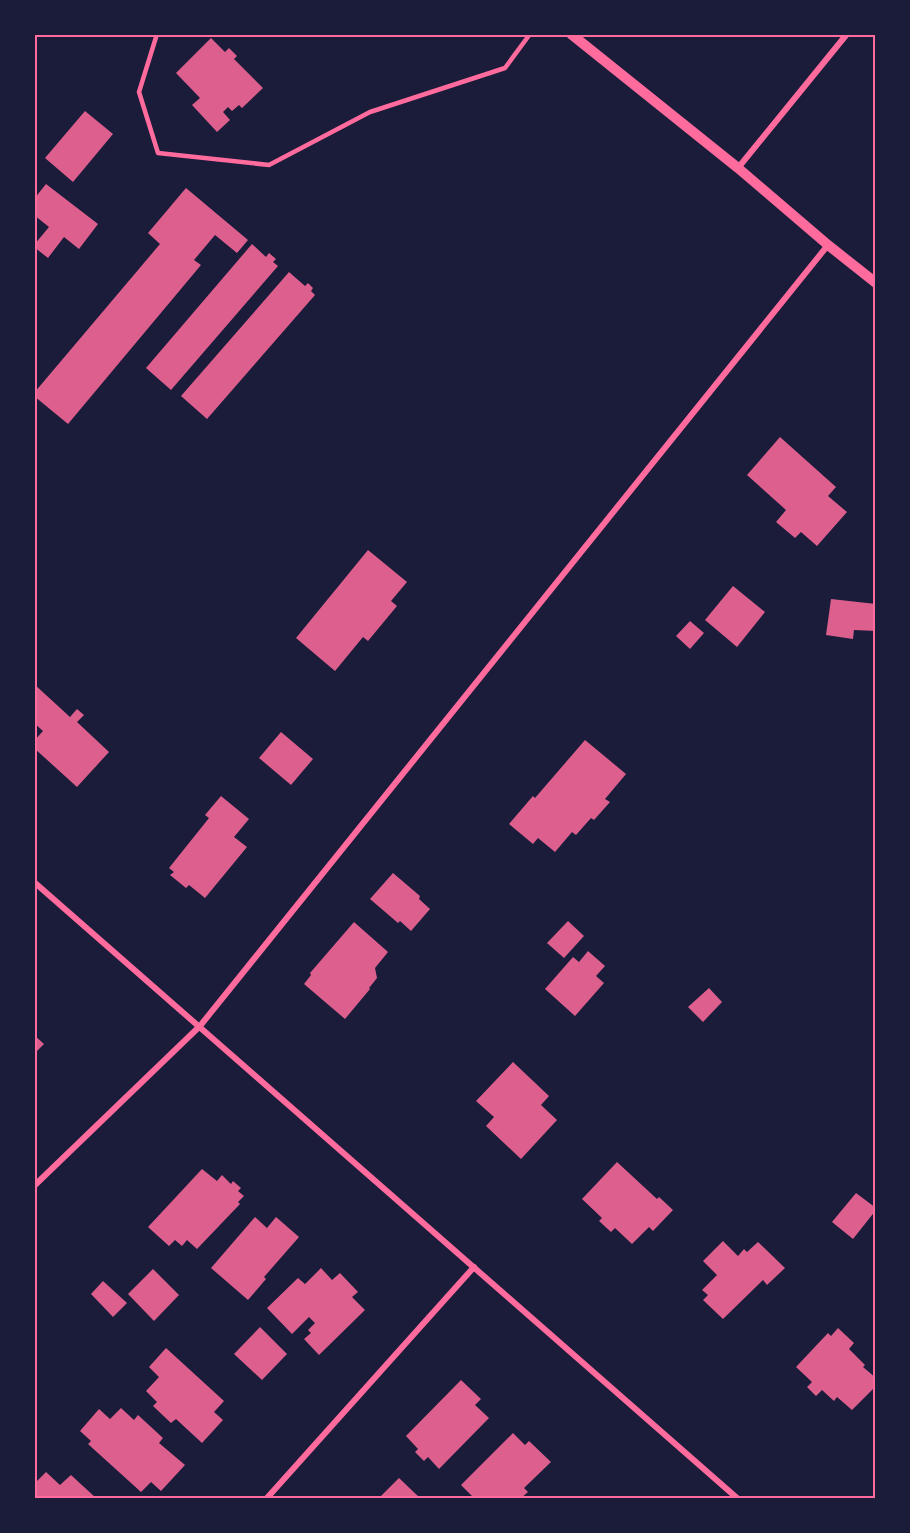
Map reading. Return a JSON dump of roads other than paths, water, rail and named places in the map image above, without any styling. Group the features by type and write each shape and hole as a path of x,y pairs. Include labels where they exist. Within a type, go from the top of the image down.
{"street":[{"path":"571,34 738,168 876,283"},
{"path":"738,168 847,34"},
{"path":"34,1186 200,1026 828,245"},
{"path":"34,882 737,1498"},
{"path":"267,1498 474,1267"}],"lane":[{"path":"157,34 139,92 158,153 269,165 370,112 505,68 530,34"}]}
